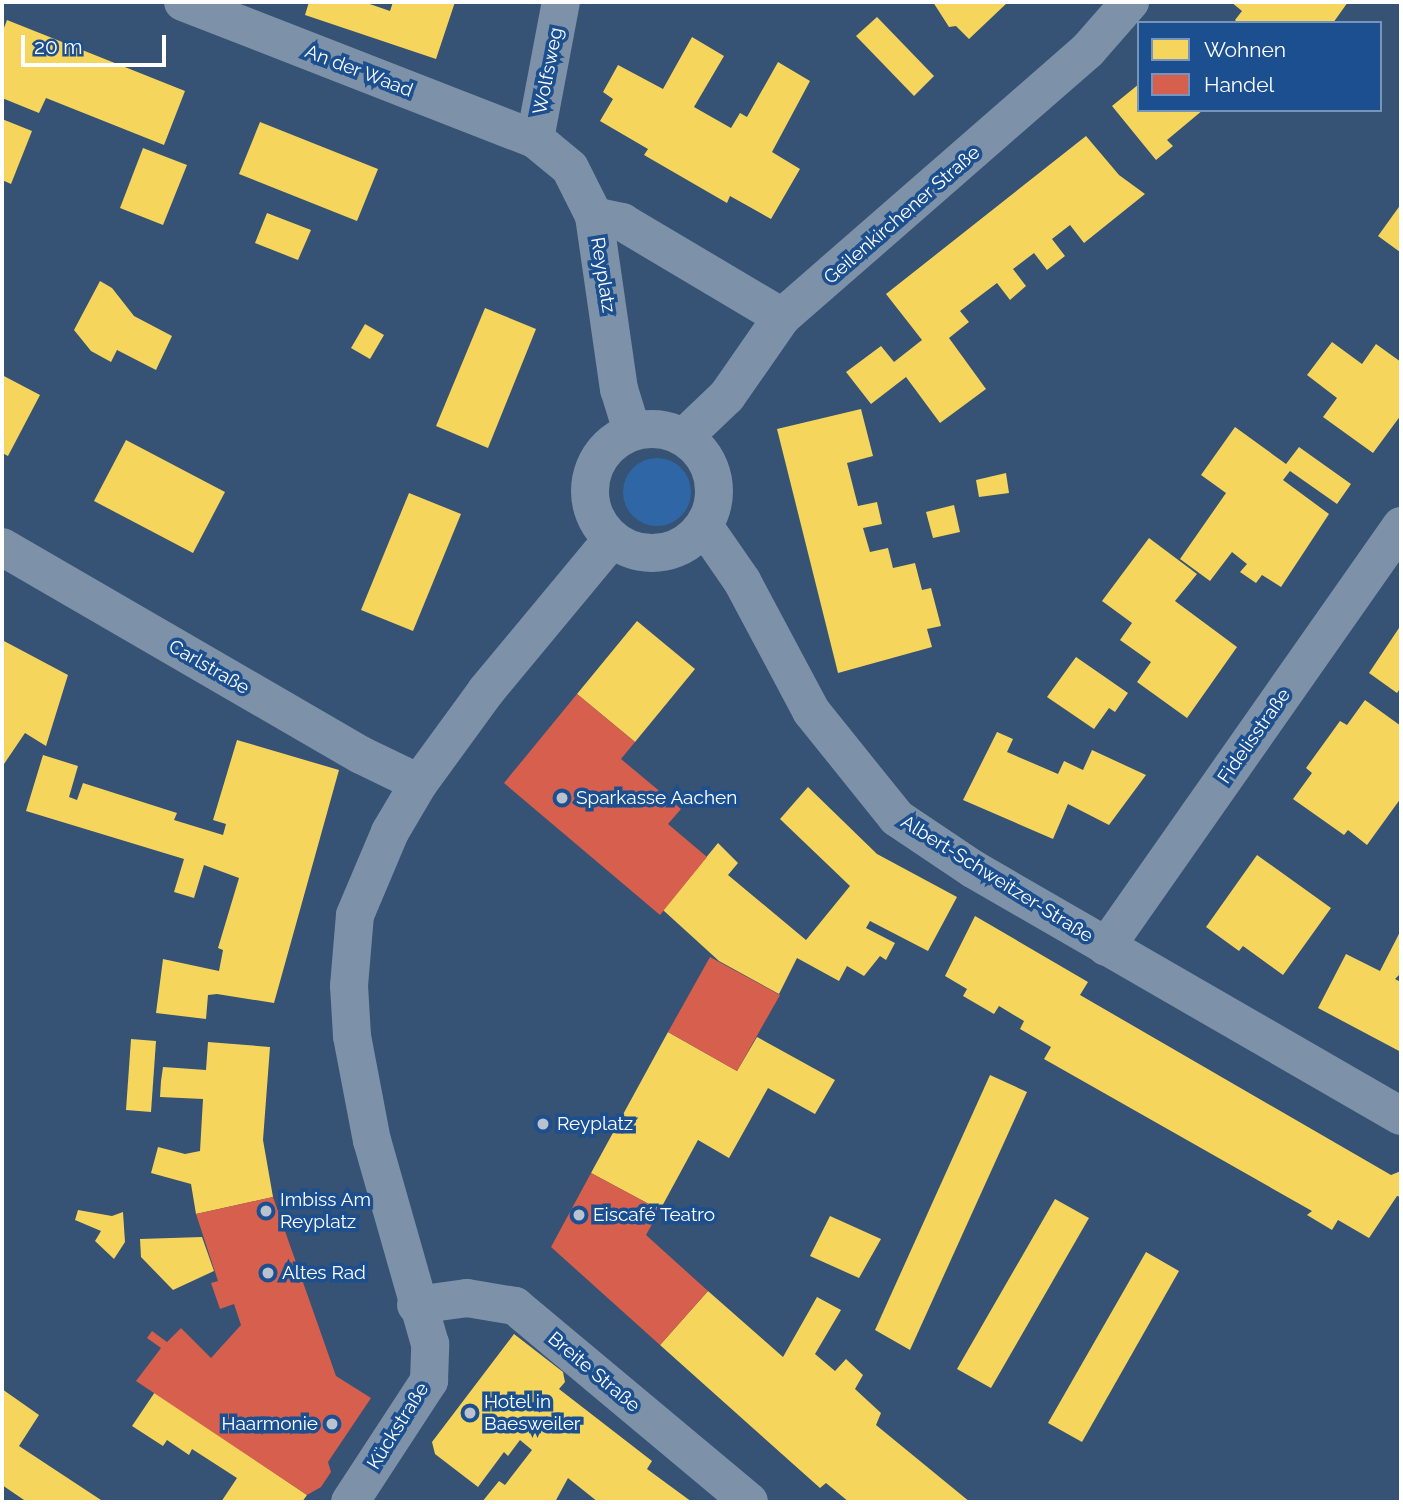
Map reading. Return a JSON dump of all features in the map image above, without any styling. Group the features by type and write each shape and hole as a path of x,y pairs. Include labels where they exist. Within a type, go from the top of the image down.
{"street":[{"name":"An der Waad","path":"183,2 535,139"},
{"name":"Wolfsweg","path":"535,139 561,2"},
{"name":"Geilenkirchener Straße","path":"684,437 727,396 782,317 1088,50 1130,2"},
{"name":"Reyplatz","path":"535,139 570,168 594,216 619,390 632,431"},
{"path":"594,216 622,222 782,317"},
{"path":"658,429 684,437 707,461 713,476 712,510 704,526 678,548 655,553 632,550 612,539 596,518 589,492 594,467 609,445 632,431 658,429"},
{"name":"Albert-Schweitzer-Straße","path":"704,526 742,581 811,711 897,818 1106,947 1401,1116"},
{"name":"Fidelisstraße","path":"1106,947 1401,526"},
{"path":"416,1305 372,1141 352,1036 349,986 355,915 390,832 419,783 486,691 612,539"},
{"name":"Carlstraße","path":"2,547 361,755 419,783"},
{"name":"Breite Straße","path":"416,1305 467,1298 516,1306 749,1502"},
{"name":"Kückstraße","path":"350,1502 429,1381 430,1344 416,1305"}],"shaded area":[{"path":"657,458 670,461 681,468 688,479 691,492 688,505 681,516 670,523 657,526 644,523 633,516 626,505 623,492 626,479 633,468 644,461"}],"building: Wohnen":[{"path":"309,2 364,2 390,11 393,2 455,2 436,59 305,15"},
{"path":"933,2 1008,2 969,39 956,26 949,27"},
{"path":"1231,2 1348,2 1334,21 1236,21 1242,11"},
{"path":"877,17 934,76 914,96 856,36"},
{"path":"7,20 185,91 164,145 46,98 39,113 2,98 2,33"},
{"path":"692,37 724,56 694,107 731,128 740,113 747,117 778,62 810,81 772,152 800,169 771,219 730,196 727,203 644,155 648,149 600,121 613,99 603,92 618,65 663,89"},
{"path":"1137,86 1137,112 1201,112 1167,140 1173,146 1156,160 1112,106"},
{"path":"2,119 32,131 11,184 2,180"},
{"path":"260,122 378,169 357,221 239,174"},
{"path":"1086,136 1119,175 1145,194 1084,243 1070,225 1052,239 1065,256 1047,270 1034,253 1013,269 1026,286 1010,300 997,283 960,311 969,322 949,338 986,389 940,423 906,377 871,404 846,372 881,346 894,362 922,340 886,294"},
{"path":"143,148 187,165 163,225 120,208"},
{"path":"1401,204 1401,250 1400,252 1378,236"},
{"path":"267,213 311,230 298,260 255,243"},
{"path":"100,281 112,288 134,316 172,336 156,370 117,350 111,362 91,351 74,330"},
{"path":"485,308 536,329 488,448 436,426"},
{"path":"365,324 384,335 370,359 351,348"},
{"path":"1332,342 1362,364 1376,344 1401,362 1401,415 1373,453 1323,417 1337,398 1307,375"},
{"path":"2,375 40,395 8,456 2,453"},
{"path":"861,409 873,456 847,463 858,506 877,502 882,524 863,528 870,552 888,548 893,568 915,563 922,590 931,588 941,626 927,629 932,647 838,673 777,429"},
{"path":"1235,427 1286,464 1299,447 1351,484 1337,504 1290,471 1283,480 1329,514 1281,587 1262,575 1256,583 1240,572 1247,564 1232,552 1210,581 1180,559 1226,493 1201,475"},
{"path":"126,440 225,492 193,553 94,501"},
{"path":"1006,473 1009,493 979,497 976,480"},
{"path":"409,493 461,514 413,631 361,610"},
{"path":"954,505 960,532 933,538 926,512"},
{"path":"1149,538 1197,574 1175,601 1237,647 1187,718 1137,682 1151,662 1120,640 1132,623 1102,601"},
{"path":"637,621 695,669 635,742 577,694"},
{"path":"1401,625 1401,687 1397,693 1369,673"},
{"path":"4,641 68,675 46,746 25,733 2,767"},
{"path":"1076,657 1128,693 1115,712 1109,708 1094,729 1047,697"},
{"path":"1365,700 1401,726 1401,798 1367,845 1348,830 1344,835 1293,799 1312,773 1306,768 1340,721 1347,725"},
{"path":"997,732 1013,739 1007,752 1058,774 1064,761 1083,770 1092,750 1146,775 1109,825 1068,804 1053,839 963,800"},
{"path":"237,740 339,770 274,1003 217,994 208,995 206,1019 156,1013 163,959 219,971 223,950 218,948 239,878 204,865 194,898 174,892 184,859 26,811 43,755 78,766 69,797 77,800 83,783 177,813 174,820 223,835 226,824 213,820"},
{"path":"808,787 877,854 957,897 928,951 870,921 866,928 895,943 886,960 880,956 864,976 847,966 839,981 797,958 779,994 719,961 663,910 718,843 738,863 728,875 806,940 850,886 780,819"},
{"path":"1257,855 1331,908 1283,975 1243,946 1239,951 1206,927"},
{"path":"975,916 1088,982 1080,995 1391,1175 1401,1171 1401,1197 1397,1196 1369,1238 1338,1220 1332,1230 1307,1215 1312,1211 1044,1059 1051,1047 1020,1029 1024,1021 999,1006 994,1014 963,996 967,989 945,976"},
{"path":"1401,930 1401,973 1395,979 1401,982 1401,1052 1318,1008 1346,954 1380,971"},
{"path":"668,1032 737,1071 757,1037 835,1080 815,1114 768,1088 729,1158 698,1140 660,1210 591,1173"},
{"path":"131,1039 156,1041 151,1112 126,1110"},
{"path":"208,1042 270,1047 263,1140 273,1197 196,1214 191,1184 151,1173 158,1147 185,1154 200,1151 203,1099 160,1097 161,1081 163,1067 206,1070"},
{"path":"990,1075 1027,1092 910,1350 875,1330"},
{"path":"1055,1199 1089,1218 991,1388 957,1369"},
{"path":"78,1210 112,1216 123,1212 125,1242 114,1259 95,1241 101,1231 75,1220"},
{"path":"830,1216 881,1239 859,1278 810,1256"},
{"path":"202,1237 214,1271 173,1290 141,1257 140,1239"},
{"path":"1146,1252 1179,1271 1082,1442 1048,1423"},
{"path":"708,1291 783,1357 817,1297 841,1310 815,1354 835,1371 846,1359 863,1375 855,1389 881,1413 876,1425 970,1502 849,1502 826,1483 820,1488 660,1345"},
{"path":"514,1334 563,1372 565,1382 559,1389 652,1461 647,1469 692,1502 598,1502 568,1478 555,1502 482,1502 499,1481 505,1485 532,1450 520,1440 508,1456 504,1452 478,1487 435,1454 432,1442"},
{"path":"2,1389 39,1415 19,1446 104,1502 27,1502 2,1485"},
{"path":"155,1392 307,1495 302,1502 221,1502 237,1478 192,1449 189,1455 167,1440 163,1446 132,1426"}],"building: Handel":[{"path":"577,694 635,742 621,759 681,809 668,824 707,857 660,915 504,783"},
{"path":"710,957 780,995 737,1071 668,1032"},
{"path":"591,1173 660,1210 646,1235 708,1291 660,1345 551,1247"},
{"path":"273,1197 336,1376 371,1398 328,1462 331,1472 321,1487 307,1495 136,1381 161,1348 147,1338 152,1331 167,1342 181,1328 211,1358 241,1325 234,1304 220,1309 211,1283 218,1281 196,1214"}],"place":[{"name":"Sparkasse Aachen","path":"562,798"},
{"name":"Reyplatz","path":"543,1124"},
{"name":"Imbiss Am Reyplatz","path":"266,1211"},
{"name":"Eiscafé Teatro","path":"579,1215"},
{"name":"Altes Rad","path":"268,1273"},
{"name":"Hotel in Baesweiler","path":"470,1413"},
{"name":"Haarmonie","path":"332,1424"}]}
